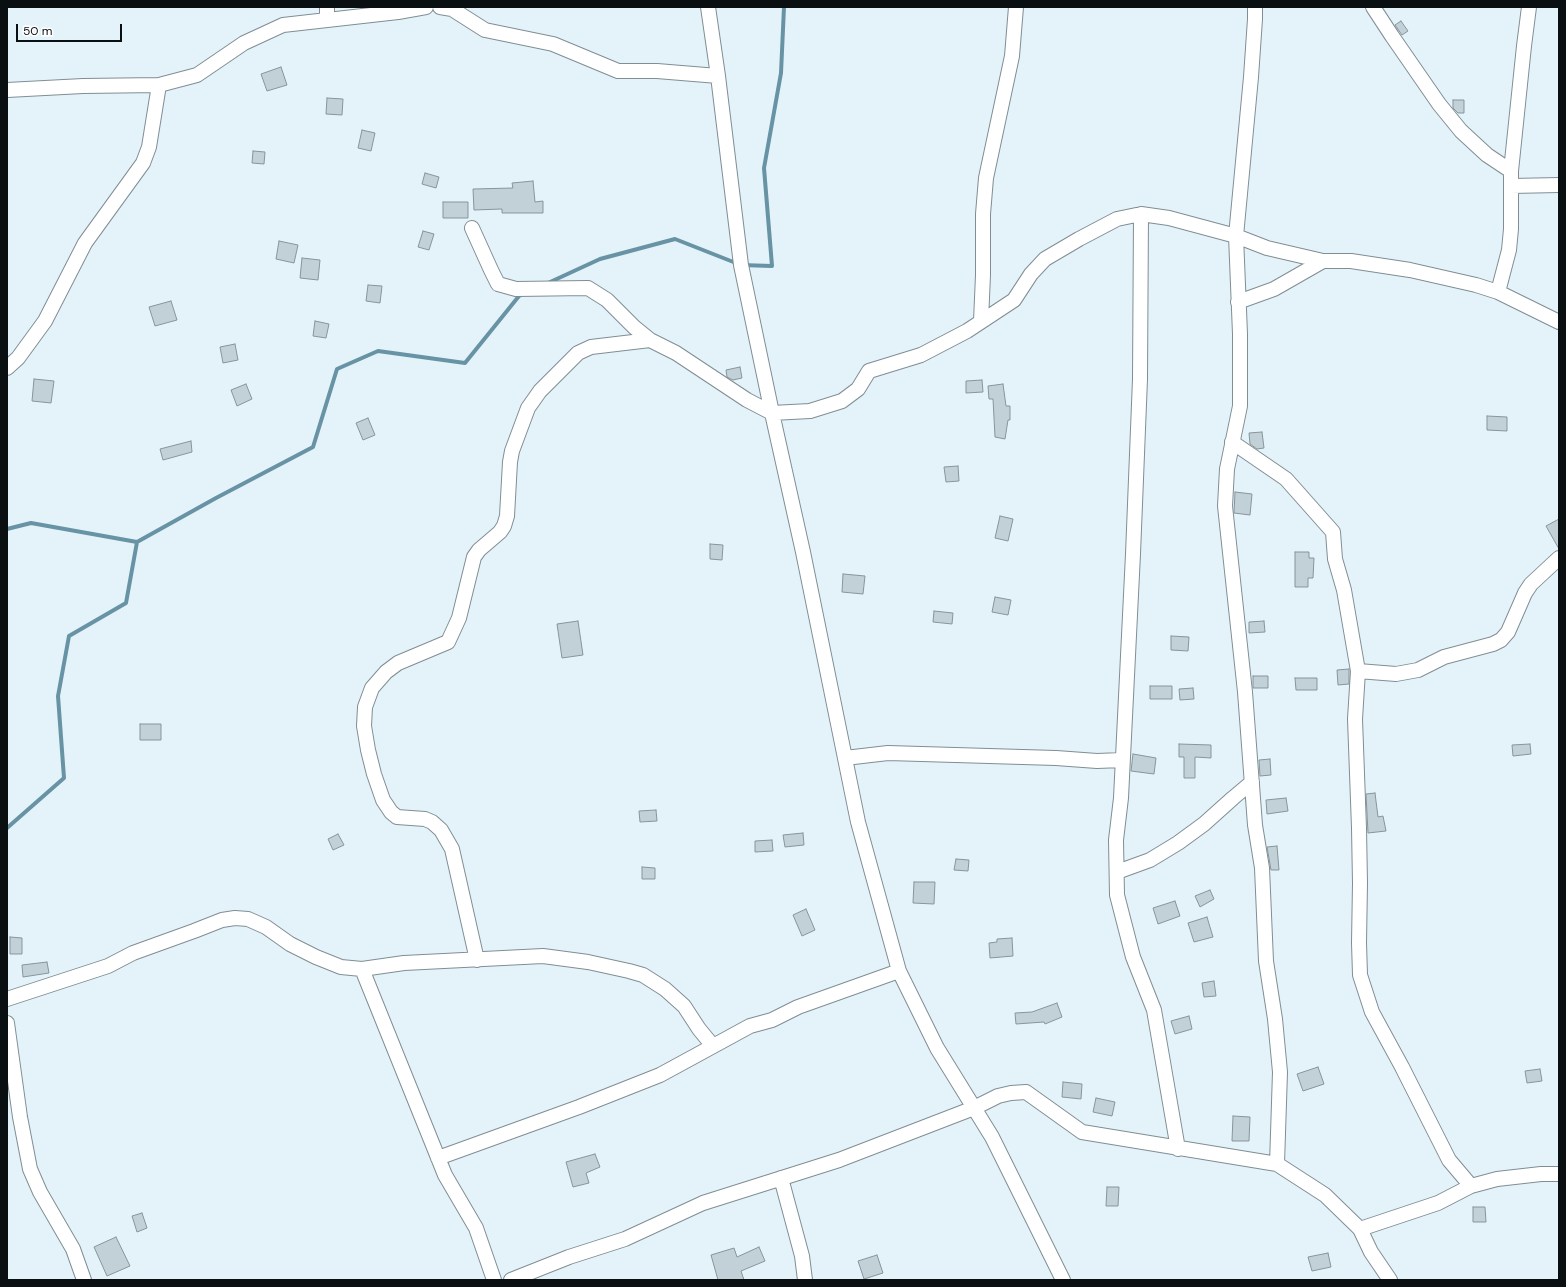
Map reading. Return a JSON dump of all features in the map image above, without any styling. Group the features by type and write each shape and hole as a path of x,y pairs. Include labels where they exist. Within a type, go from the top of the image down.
{"street":[{"path":"7,90 83,86 159,85 198,75 244,43 283,25 327,13 398,12 426,7"},
{"path":"440,7 452,9 485,30 553,44 618,71 656,71 718,76"},
{"path":"708,7 741,265 803,552 858,822 899,971 937,1048 992,1137 1063,1280"},
{"path":"981,321 983,214 986,178 1012,56 1016,7"},
{"path":"1255,7 1236,236 1240,334 1240,406 1227,469 1225,506 1245,692 1255,825 1262,868 1266,961 1275,1019 1280,1072 1277,1164"},
{"path":"1373,7 1439,104 1461,131 1486,155 1511,171"},
{"path":"1498,292 1509,250 1511,229 1511,171 1529,7"},
{"path":"7,368 18,358 45,321 84,243 143,163 149,147 159,85"},
{"path":"1511,186 1559,185"},
{"path":"1141,214 1140,379 1121,798 1116,840 1117,895 1133,957 1154,1010 1178,1149"},
{"path":"472,228 498,284 516,289 588,288 607,300 634,327 650,340 676,354 747,400 772,413 810,411 842,402 858,388 869,371 921,355 967,331 1014,300 1031,274 1045,259 1079,238 1117,219 1141,214 1169,218 1236,236 1267,248 1323,261 1351,261 1410,270 1498,292 1559,322"},
{"path":"1238,302 1274,289 1323,261"},
{"path":"477,960 452,850 441,830 432,822 397,817 391,812 383,800 368,750 364,726 365,707 372,688 386,672 398,663 448,642 459,618 474,557 479,550 500,532 506,521 512,451 528,408 540,391 578,353 592,347 650,340"},
{"path":"1232,442 1286,479 1333,532 1335,559 1344,590 1358,672 1355,719 1359,844 1360,975 1372,1012 1402,1067 1449,1160 1471,1186"},
{"path":"1358,672 1396,674 1418,670 1444,657 1493,644 1500,640 1508,632 1524,593 1531,584 1559,558"},
{"path":"845,758 888,753 1056,758 1097,761 1122,760"},
{"path":"1117,872 1150,860 1178,843 1204,824 1252,782"},
{"path":"7,999 108,966 133,953 222,920 235,918 248,920 266,928 290,944 316,957 341,966 362,969 404,963 543,956 588,962 629,971 643,975 665,989 684,1006 699,1029 713,1046"},
{"path":"362,969 445,1175 476,1228 494,1280"},
{"path":"438,1158 587,1104 660,1074 732,1037 750,1026 772,1020 798,1007 899,971"},
{"path":"7,1023 20,1117 30,1169 40,1192 73,1249 84,1280"},
{"path":"511,1280 569,1257 624,1240 703,1203 839,1160 974,1108 998,1096 1026,1092 1082,1132 1178,1149 1277,1164 1325,1195 1360,1229 1371,1252 1390,1280"},
{"path":"1360,1229 1438,1203 1471,1186 1497,1179 1542,1174 1559,1174"},
{"path":"781,1178 802,1256 805,1280"}],"building":[{"path":"1401,21 1408,31 1402,35 1395,25"},
{"path":"281,67 287,85 267,91 261,74"},
{"path":"327,98 343,99 342,115 326,114"},
{"path":"1453,100 1464,100 1464,113 1458,113 1453,108"},
{"path":"362,130 375,133 371,151 358,148"},
{"path":"253,151 265,152 264,164 252,163"},
{"path":"425,173 439,177 436,188 422,184"},
{"path":"533,181 535,202 543,201 543,213 502,213 502,209 474,210 473,189 513,188 512,183"},
{"path":"443,202 468,202 468,218 443,218"},
{"path":"423,231 434,234 429,250 418,247"},
{"path":"279,241 298,245 294,263 276,259"},
{"path":"302,258 320,260 318,280 300,278"},
{"path":"368,285 382,286 380,303 366,301"},
{"path":"171,301 177,320 155,326 149,307"},
{"path":"315,321 329,324 326,338 313,336"},
{"path":"235,344 238,360 223,363 220,347"},
{"path":"740,367 742,378 733,380 727,377 726,370"},
{"path":"34,379 54,381 51,403 32,401"},
{"path":"982,380 983,392 966,393 966,381"},
{"path":"246,384 252,399 237,406 231,390"},
{"path":"1003,384 1006,406 1010,406 1010,420 1008,420 1005,439 995,437 993,399 989,399 988,386"},
{"path":"1487,416 1507,417 1507,431 1487,430"},
{"path":"368,418 375,435 363,440 356,423"},
{"path":"1262,432 1264,448 1257,449 1250,444 1249,433"},
{"path":"191,441 192,452 163,460 160,449"},
{"path":"958,466 959,481 946,482 944,467"},
{"path":"1235,492 1252,494 1250,515 1234,513"},
{"path":"1000,516 1013,519 1008,541 995,538"},
{"path":"1559,519 1559,549 1546,526"},
{"path":"710,544 723,545 722,560 710,559"},
{"path":"1295,552 1309,552 1309,558 1314,558 1313,578 1308,578 1308,587 1295,587"},
{"path":"843,574 865,576 863,594 842,592"},
{"path":"995,597 1011,600 1008,615 992,612"},
{"path":"934,611 953,613 952,624 933,622"},
{"path":"578,621 583,655 562,658 557,624"},
{"path":"1264,621 1265,632 1249,633 1249,622"},
{"path":"1171,636 1189,637 1188,651 1171,650"},
{"path":"1349,669 1349,684 1338,685 1337,670"},
{"path":"1253,676 1268,676 1268,688 1253,688"},
{"path":"1295,678 1317,678 1317,690 1296,690"},
{"path":"1150,686 1172,686 1172,699 1150,699"},
{"path":"1193,688 1194,699 1180,700 1179,689"},
{"path":"140,724 161,724 161,740 140,740"},
{"path":"1179,744 1211,745 1211,758 1195,757 1195,778 1184,778 1184,757 1179,757"},
{"path":"1530,744 1531,754 1513,756 1512,745"},
{"path":"1133,754 1156,758 1154,774 1131,771"},
{"path":"1270,759 1271,775 1260,776 1259,760"},
{"path":"1375,793 1378,817 1383,816 1386,831 1368,833 1366,794"},
{"path":"1286,798 1288,811 1267,814 1266,800"},
{"path":"656,810 657,821 640,822 639,811"},
{"path":"803,833 804,845 785,847 783,835"},
{"path":"338,834 344,845 333,850 328,839"},
{"path":"772,840 773,851 755,852 755,841"},
{"path":"1277,846 1279,870 1271,870 1267,847"},
{"path":"956,859 969,860 968,871 954,870"},
{"path":"642,867 655,868 655,879 642,879"},
{"path":"914,882 935,882 934,904 913,903"},
{"path":"1210,890 1214,899 1200,907 1195,896"},
{"path":"1175,901 1180,916 1158,924 1153,908"},
{"path":"806,909 815,930 802,936 793,915"},
{"path":"1207,917 1213,937 1194,942 1188,923"},
{"path":"10,937 22,938 22,954 10,954"},
{"path":"1012,938 1013,956 990,958 989,943 997,942 997,939"},
{"path":"47,962 49,973 23,977 22,965"},
{"path":"1214,981 1216,996 1204,997 1202,983"},
{"path":"1057,1003 1062,1017 1045,1024 1044,1022 1016,1024 1015,1013 1032,1012"},
{"path":"1189,1016 1192,1029 1175,1034 1171,1021"},
{"path":"1318,1067 1324,1084 1303,1091 1297,1074"},
{"path":"1540,1069 1542,1081 1527,1083 1525,1071"},
{"path":"1063,1082 1082,1084 1081,1099 1062,1097"},
{"path":"1096,1098 1115,1102 1112,1116 1093,1112"},
{"path":"1233,1116 1250,1117 1249,1141 1232,1141"},
{"path":"595,1154 600,1167 586,1173 589,1183 573,1187 566,1162"},
{"path":"1107,1187 1119,1187 1118,1206 1106,1206"},
{"path":"1473,1207 1485,1207 1486,1222 1473,1222"},
{"path":"142,1213 147,1228 137,1232 132,1216"},
{"path":"116,1237 130,1266 107,1276 94,1247"},
{"path":"759,1247 765,1261 741,1271 744,1280 718,1280 711,1255 734,1248 737,1257"},
{"path":"1328,1253 1331,1267 1312,1271 1308,1257"},
{"path":"877,1255 883,1273 864,1279 858,1261"}],"waterway":[{"path":"548,283 600,259 675,239 741,265 772,266 764,168 781,73 784,7"},
{"path":"7,529 31,523 137,542 313,447 337,369 378,351 465,363 519,296 523,294"},
{"path":"7,828 64,778 58,696 69,636 126,603 137,542"}]}
